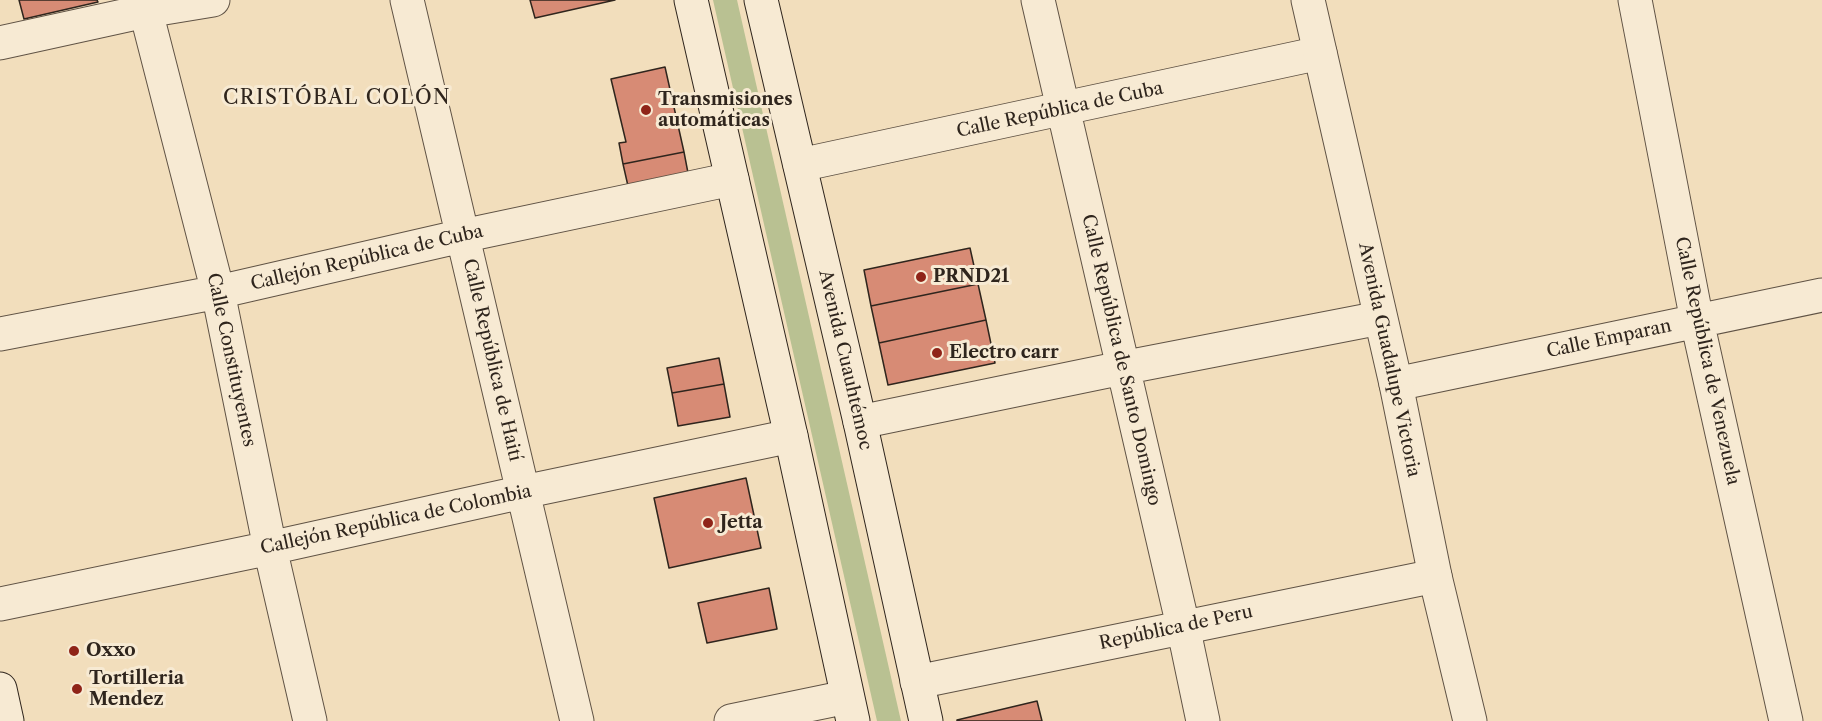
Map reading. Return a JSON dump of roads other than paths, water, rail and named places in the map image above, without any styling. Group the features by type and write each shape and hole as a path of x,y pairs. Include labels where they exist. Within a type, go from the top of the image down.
{"street":[{"path":"0,43 145,6 213,0"},
{"name":"Calle República de Haití","path":"407,0 577,721"},
{"path":"691,0 791,436 850,709 731,721"},
{"name":"Avenida Cuauhtémoc","path":"761,0 860,422 926,721"},
{"name":"Calle República de Santo Domingo","path":"1038,0 1203,721"},
{"name":"Avenida Guadalupe Victoria","path":"1308,0 1396,384 1435,576 1470,721"},
{"name":"Calle República de Venezuela","path":"1635,0 1697,321 1786,721"},
{"name":"Calle Constituyentes","path":"145,6 218,292 270,548 310,721"},
{"name":"Calle República de Cuba","path":"800,165 1320,53"},
{"name":"Callejón República de Cuba","path":"0,334 218,292 462,236 732,179"},
{"name":"Calle Emparan","path":"1396,384 1822,295"},
{"path":"860,422 1380,318"},
{"name":"Callejón República de Colombia","path":"0,604 791,436"},
{"name":"República de Peru","path":"917,682 1435,576"},
{"path":"0,689 7,721"}],"place":[{"name":"Transmisiones automáticas","path":"646,110"},
{"name":"PRND21","path":"921,277"},
{"name":"Electro carr","path":"937,353"},
{"name":"Jetta","path":"708,523"},
{"name":"Oxxo","path":"74,651"},
{"name":"Tortilleria Mendez","path":"77,689"}],"district":[{"name":"CRISTÓBAL COLÓN","path":"337,98"}]}
